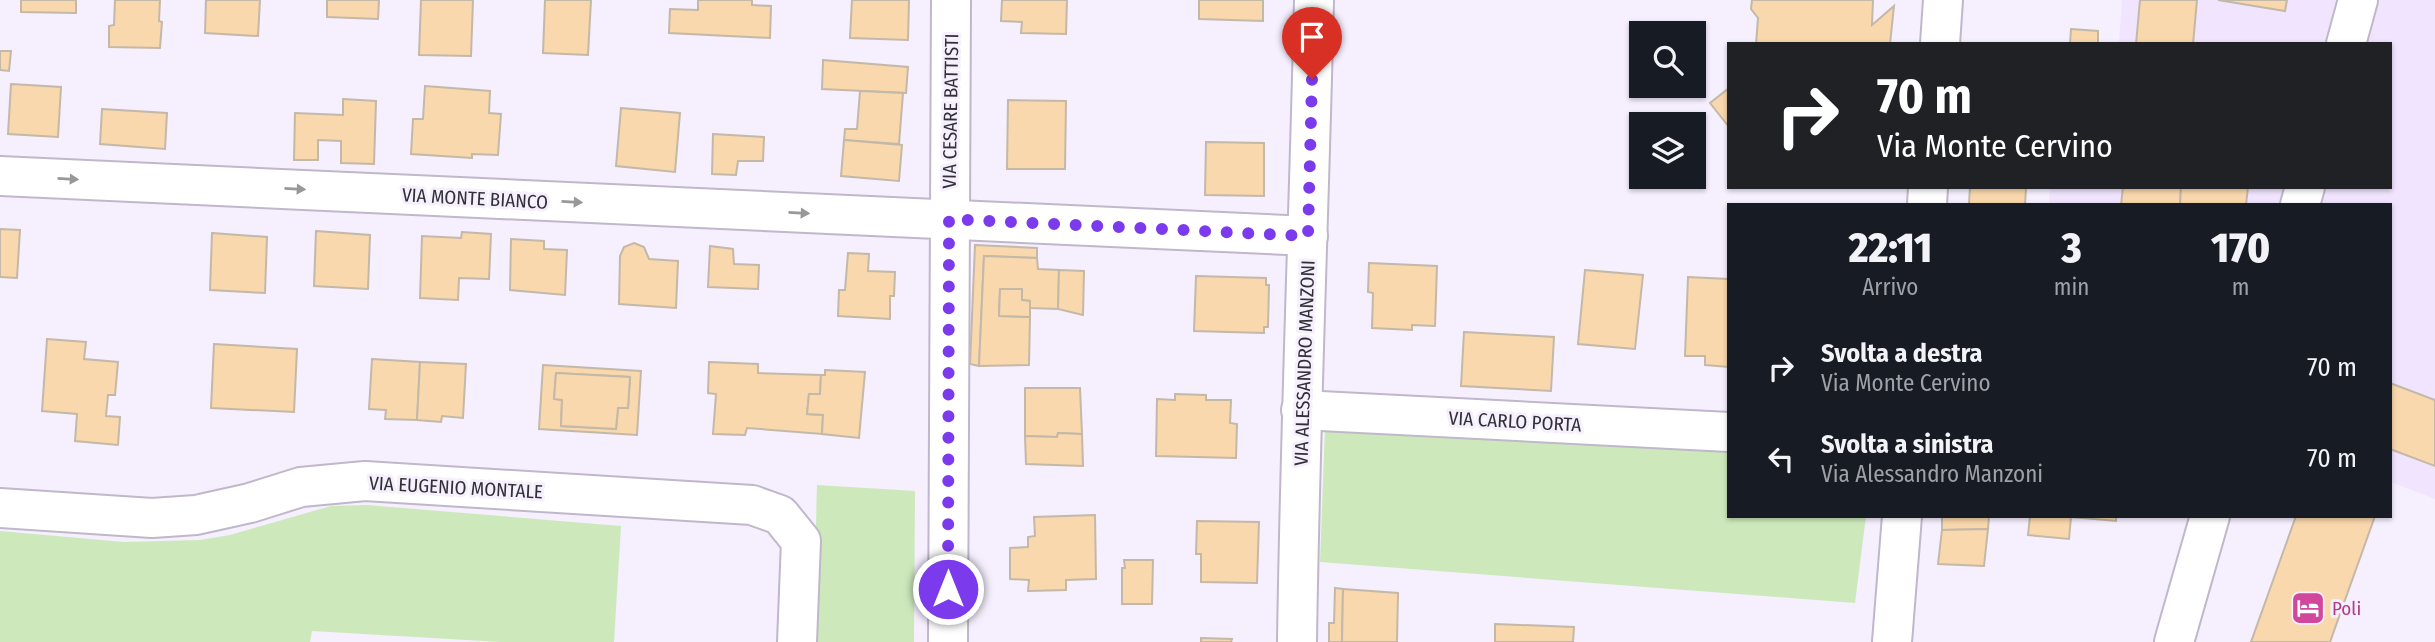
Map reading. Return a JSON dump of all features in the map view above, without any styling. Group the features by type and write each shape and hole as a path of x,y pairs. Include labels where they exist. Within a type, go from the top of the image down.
{"street":[{"name":"VIA CESARE BATTISTI","path":"948,642 951,0"},
{"name":"VIA ALESSANDRO MANZONI","path":"1297,642 1301,410 1314,0"},
{"path":"1940,42 1943,0"},
{"path":"2347,42 2358,0"},
{"name":"VIA MONTE BIANCO","path":"0,176 1308,236"},
{"name":"VIA CARLO PORTA","path":"1301,410 1727,432"},
{"name":"VIA EUGENIO MONTALE","path":"0,508 152,518 196,515 250,503 301,486 365,481 752,505 780,515 801,541 797,642"},
{"path":"1892,642 1902,518"},
{"path":"2174,642 2209,518"}],"shaded area":[{"path":"2122,0 2435,0 2435,499 2392,482 2392,203 2049,203 2050,189 2392,189 2392,42 2119,42"}],"green space":[{"path":"1325,428 1727,447 1727,518 1866,518 1855,603 1320,562"},
{"path":"817,485 915,491 914,642 813,642"},
{"path":"367,505 621,526 614,642 501,642 312,631 310,642 0,642 0,531 124,542 200,540 230,535 331,506"}],"building":[{"path":"21,0 76,0 76,13 21,12"},
{"path":"115,0 160,0 160,48 109,47 109,26 114,25"},
{"path":"206,0 260,0 258,36 205,33"},
{"path":"327,0 379,0 378,19 327,17"},
{"path":"421,0 473,0 471,56 419,55"},
{"path":"545,0 591,0 588,55 543,53"},
{"path":"698,0 752,0 752,5 771,6 770,38 669,33 670,9 698,10"},
{"path":"852,0 909,0 908,40 850,38"},
{"path":"1002,0 1067,0 1066,34 1021,33 1022,22 1001,21"},
{"path":"1199,0 1263,0 1263,21 1199,19"},
{"path":"1752,0 1873,0 1872,25 1894,6 1890,42 1756,42 1758,18 1751,9"},
{"path":"2140,0 2197,0 2193,42 2136,42"},
{"path":"2218,0 2287,0 2285,11"},
{"path":"2071,29 2098,31 2098,42 2070,42"},
{"path":"0,51 11,51 9,71 0,70"},
{"path":"823,60 908,67 906,93 822,89"},
{"path":"11,84 61,87 58,137 8,134"},
{"path":"425,86 490,91 489,113 501,114 498,155 472,154 472,158 411,154 413,119 423,119"},
{"path":"1727,90 1727,124 1710,103"},
{"path":"860,91 903,93 899,144 844,140 845,129 857,129"},
{"path":"343,99 376,101 374,164 341,163 341,141 318,140 318,160 294,160 295,113 343,115"},
{"path":"1008,100 1066,101 1065,169 1007,169"},
{"path":"621,108 680,113 675,172 616,166"},
{"path":"102,109 167,113 165,149 100,144"},
{"path":"713,134 764,137 763,161 738,161 736,175 712,174"},
{"path":"844,140 902,145 899,181 841,176"},
{"path":"1206,142 1264,143 1264,196 1205,195"},
{"path":"1970,189 2026,189 2025,203 1969,203"},
{"path":"2123,189 2181,189 2180,203 2121,203"},
{"path":"2181,189 2248,189 2246,203 2180,203"},
{"path":"0,229 20,230 17,278 0,277"},
{"path":"316,231 370,235 368,289 314,286"},
{"path":"462,232 491,234 489,279 459,278 458,300 420,298 422,236 461,238"},
{"path":"212,233 267,237 265,293 210,290"},
{"path":"511,239 544,241 544,249 567,250 565,295 510,290"},
{"path":"634,243 644,247 649,259 678,261 676,308 619,304 620,256 624,247"},
{"path":"975,245 1037,248 1037,258 984,256 979,366 970,364"},
{"path":"710,246 733,249 734,264 759,265 758,289 708,287"},
{"path":"848,253 869,254 868,271 895,272 894,296 890,296 890,319 838,316 839,290 845,290"},
{"path":"984,256 1037,258 1038,269 1059,270 1058,309 1030,308 1030,301 1022,300 1022,289 1000,289 999,316 1030,317 1029,365 979,366"},
{"path":"1369,263 1437,266 1435,326 1412,325 1412,330 1372,328 1373,293 1368,292"},
{"path":"1059,270 1084,271 1083,315 1058,309"},
{"path":"1585,270 1643,275 1635,349 1578,344"},
{"path":"1196,276 1266,278 1266,285 1269,285 1268,327 1264,327 1264,333 1194,331"},
{"path":"1688,277 1727,279 1727,367 1705,365 1705,356 1685,356"},
{"path":"1000,289 1022,289 1022,300 1030,301 1030,317 999,316"},
{"path":"1464,332 1554,337 1551,391 1461,386"},
{"path":"47,339 86,342 84,359 118,362 115,395 108,395 106,416 120,417 118,445 75,441 77,414 42,411"},
{"path":"214,344 297,349 294,412 211,408"},
{"path":"372,359 420,362 417,420 385,419 386,410 369,409"},
{"path":"420,362 466,364 463,418 442,416 441,422 417,420"},
{"path":"709,362 758,364 758,373 821,375 820,394 809,394 807,414 823,415 822,434 747,428 745,435 713,434 716,394 708,393"},
{"path":"543,365 641,371 637,435 539,429","holes":["556,373 630,377 628,408 618,408 616,429 561,426 562,400 554,399"]},
{"path":"825,370 865,372 859,438 822,434 823,415 807,414 809,394 820,394 821,375 825,375"},
{"path":"556,373 630,377 628,408 618,408 616,429 561,426 562,400 554,399"},
{"path":"2392,384 2435,400 2435,466 2392,450"},
{"path":"1025,388 1080,388 1082,434 1058,433 1057,437 1025,436"},
{"path":"1175,394 1206,395 1206,400 1231,400 1230,423 1237,424 1236,458 1156,456 1157,399 1175,400"},
{"path":"1058,433 1082,434 1083,466 1026,464 1025,436 1057,437"},
{"path":"1095,515 1096,579 1066,580 1066,590 1028,591 1029,580 1010,579 1010,548 1028,547 1028,537 1035,536 1034,517"},
{"path":"1942,518 1989,518 1988,529 1942,530"},
{"path":"2030,518 2071,518 2069,539 2028,535"},
{"path":"2082,518 2116,518 2116,521"},
{"path":"2295,518 2374,518 2330,642 2251,642"},
{"path":"1197,521 1259,522 1257,583 1201,582 1201,554 1196,554"},
{"path":"1988,529 1984,566 1938,564 1942,530"},
{"path":"1124,560 1153,560 1152,604 1122,604"},
{"path":"1335,588 1343,589 1342,642 1329,642 1329,623 1334,623"},
{"path":"1343,589 1398,593 1397,642 1342,642"},
{"path":"1495,624 1574,627 1573,642 1495,642"},
{"path":"1201,638 1232,639 1231,642 1201,642"}],"place":[{"name":"Poli","path":"2308,608"}],"route":[{"path":"948,589 949,219 1308,236 1312,79"}]}
